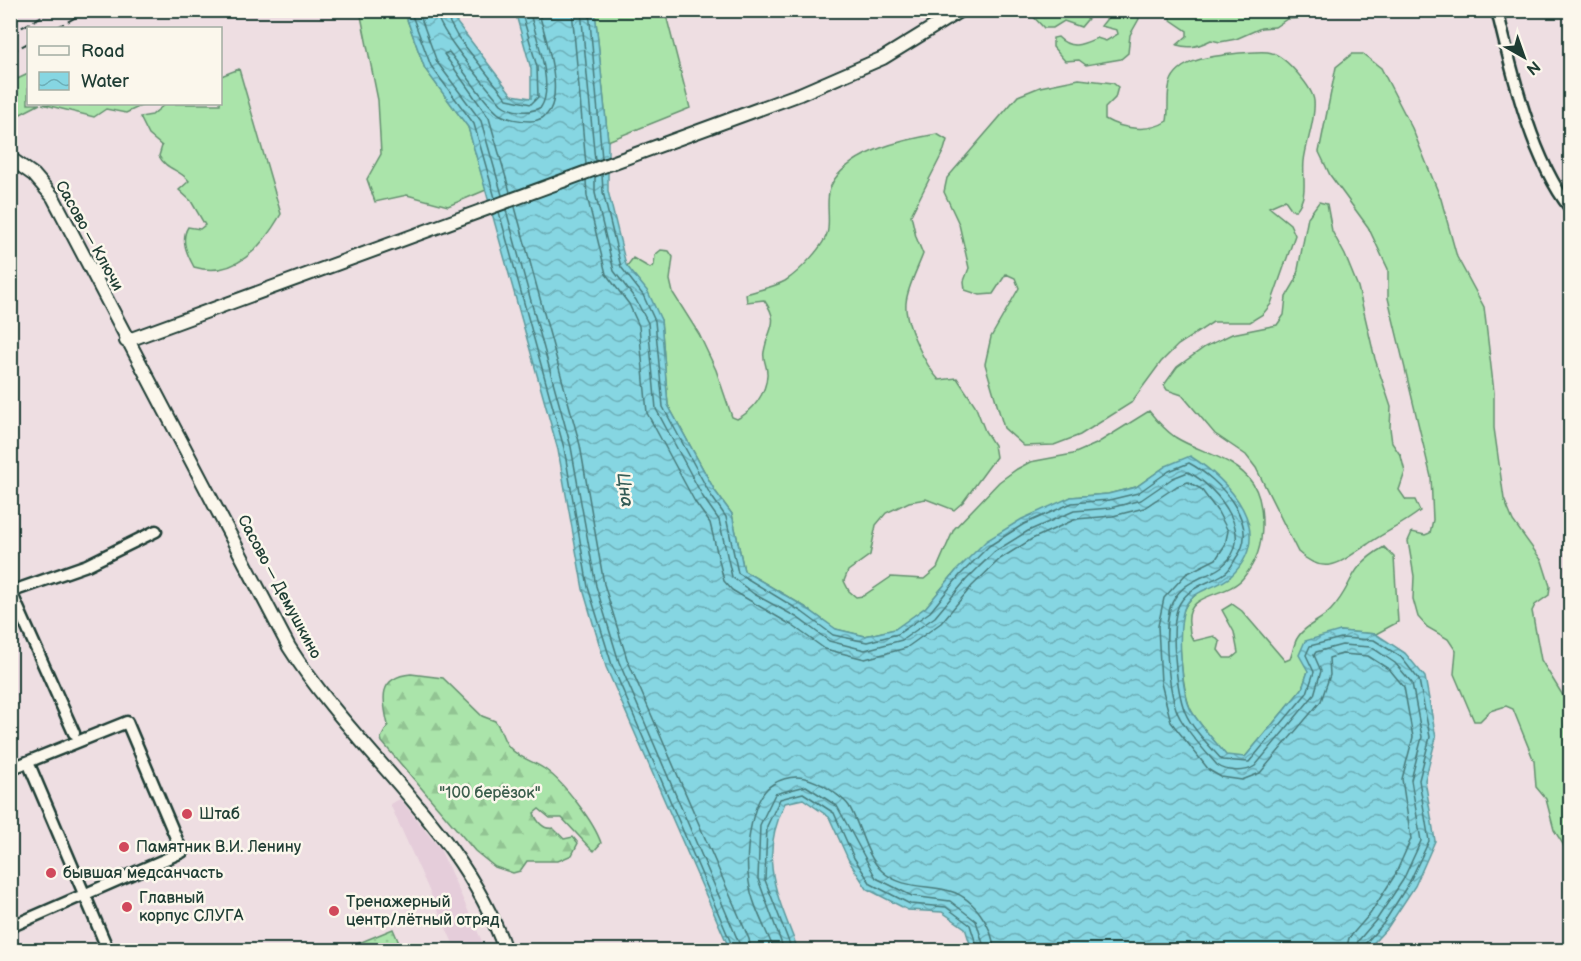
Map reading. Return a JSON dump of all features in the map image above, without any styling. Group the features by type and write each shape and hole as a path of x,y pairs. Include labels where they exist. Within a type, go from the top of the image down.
{"street":[{"path":"126,340 428,232 800,94 883,58 961,10"},
{"path":"1497,10 1517,87 1545,165 1557,190 1570,208"},
{"name":"Сасово — Ключи","path":"10,158 34,175 52,197 126,340"},
{"name":"Сасово — Демушкино","path":"126,340 220,511 289,647 330,705 461,861 489,908 505,951"},
{"path":"74,733 11,592 87,565 156,531"},
{"path":"10,769 127,722 182,852 10,927"},
{"path":"28,762 108,951"}],"shaded area":[{"path":"400,799 440,849 486,950 456,950 390,804"}],"green space":[{"path":"360,11 404,11 425,69 468,127 486,190 448,206 407,195 375,202 367,179 381,154 378,100"},
{"path":"595,11 665,11 690,108 608,141"},
{"path":"1028,11 1091,11 1092,14 1081,27 1064,21 1053,28 1044,28"},
{"path":"1113,11 1136,11 1139,19 1130,35 1128,53 1121,59 1086,65 1079,60 1065,61 1053,47 1053,38 1058,37 1067,44 1076,45 1097,38 1106,41 1118,34 1117,30 1101,26"},
{"path":"1165,11 1325,11 1305,18 1287,19 1275,27 1261,28 1236,39 1220,42 1211,40 1190,47 1177,45 1187,36 1187,31 1171,20"},
{"path":"1265,52 1277,55 1304,81 1314,101 1314,116 1304,161 1304,187 1300,204 1296,210 1292,210 1285,200 1269,207 1290,224 1295,235 1271,304 1263,314 1250,322 1213,322 1178,345 1161,362 1131,403 1080,435 1054,445 1024,446 1004,428 985,364 991,337 1019,288 1015,278 1006,274 993,294 980,295 965,290 964,281 969,268 959,224 944,192 947,178 1018,96 1040,87 1079,79 1113,83 1118,87 1115,98 1105,108 1105,119 1127,127 1152,127 1167,121 1169,88 1178,70 1197,60 1240,53"},
{"path":"1352,54 1363,54 1381,68 1412,128 1441,199 1457,257 1484,307 1494,392 1494,428 1504,499 1513,521 1542,561 1550,586 1549,595 1535,605 1532,611 1541,660 1570,707 1570,863 1563,844 1554,830 1546,799 1536,787 1534,761 1513,709 1506,706 1490,711 1480,721 1474,721 1454,674 1456,651 1448,639 1427,627 1418,617 1413,599 1414,576 1408,541 1412,532 1425,535 1430,533 1433,520 1431,477 1388,298 1388,269 1368,227 1330,175 1319,152 1336,67"},
{"path":"239,69 281,214 265,238 246,257 235,264 209,270 194,267 185,247 188,227 200,229 205,225 191,201 179,190 189,181 162,161 159,156 162,146 149,135 140,117 152,115 164,105 222,105 222,76"},
{"path":"27,74 27,105 38,105 11,119 11,82"},
{"path":"46,105 143,105 126,113 106,109 94,117"},
{"path":"937,134 947,140 944,150 911,215 923,254 908,291 906,311 908,322 928,365 939,380 957,378 975,405 985,431 994,445 996,457 963,502 954,510 926,499 909,502 886,513 876,525 870,555 848,571 844,581 849,591 856,597 863,596 891,577 924,579 937,568 954,529 999,482 1030,462 1073,454 1096,444 1149,411 1175,437 1227,461 1246,475 1253,484 1260,503 1262,532 1255,559 1248,572 1236,584 1200,600 1194,606 1190,613 1189,624 1190,635 1194,641 1214,636 1220,642 1218,650 1224,658 1232,658 1238,653 1234,632 1222,610 1232,604 1242,611 1285,661 1290,659 1295,642 1301,633 1323,617 1339,601 1363,562 1384,547 1394,557 1398,622 1376,634 1340,631 1308,671 1302,689 1245,757 1226,756 1196,718 1188,703 1180,643 1180,628 1185,607 1193,597 1205,589 1230,577 1166,466 1136,487 1108,494 1071,497 956,571 926,607 896,629 865,636 835,629 805,607 744,571 732,514 715,491 668,405 661,320 627,266 633,258 650,268 654,265 655,255 661,250 669,251 673,257 670,280 673,293 699,334 716,370 732,417 737,419 753,407 764,389 767,372 764,355 773,320 764,300 747,302 746,294 785,281 797,272 817,250 828,229 829,192 834,180 843,170 854,161 881,148"},
{"path":"1319,202 1327,204 1332,231 1358,287 1375,359 1391,407 1392,443 1401,456 1405,472 1399,490 1406,500 1415,500 1420,511 1342,561 1326,565 1308,560 1298,552 1256,468 1246,455 1215,434 1182,395 1167,390 1164,385 1177,367 1205,347 1232,334 1277,325 1284,315 1286,297 1296,280 1308,217"},
{"name":"\"100 берёзок\"","path":"411,674 443,678 482,716 495,721 505,742 514,752 553,776 578,804 597,834 601,843 594,851 562,818 550,818 539,809 534,813 541,825 553,828 564,839 573,837 578,843 572,855 558,861 527,861 520,871 513,873 495,867 475,851 382,742 381,738 388,725 384,706 385,691 393,680"},
{"path":"393,929 402,950 342,950"}],"water":[{"name":"Цна","path":"404,11 448,11 512,95 531,98 531,69 515,11 595,11 608,141 608,191 626,265 648,292 661,320 668,405 715,491 732,514 744,571 805,607 836,629 865,636 895,629 926,607 956,571 986,541 1022,519 1071,497 1108,494 1136,487 1166,466 1190,456 1220,479 1233,493 1249,525 1250,542 1244,559 1226,580 1193,597 1184,609 1182,619 1181,662 1188,703 1200,724 1226,755 1245,757 1302,689 1308,671 1299,655 1305,641 1340,631 1376,634 1405,653 1425,677 1436,738 1425,780 1435,841 1415,886 1388,927 1367,950 972,950 965,928 942,912 908,910 867,889 849,861 829,817 803,799 785,803 772,843 772,861 778,895 798,950 730,950 606,667 583,589 558,450 468,127 425,69"}],"railway":[{"path":"10,34 53,10"},
{"path":"58,27 89,10"},
{"path":"10,53 27,44"}],"place":[{"name":"Штаб","path":"187,814"},
{"name":"Памятник В.И. Ленину","path":"124,847"},
{"name":"бывшая медсанчасть","path":"51,873"},
{"name":"Главный корпус СЛУГА","path":"127,907"},
{"name":"Тренажерный центр/лётный отряд","path":"334,911"}]}
